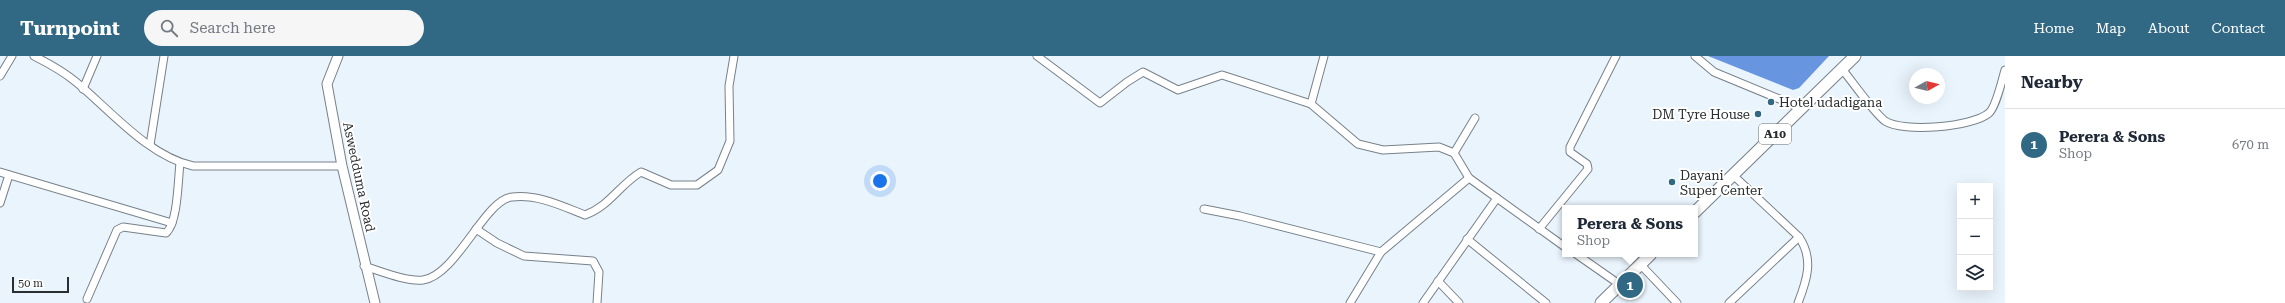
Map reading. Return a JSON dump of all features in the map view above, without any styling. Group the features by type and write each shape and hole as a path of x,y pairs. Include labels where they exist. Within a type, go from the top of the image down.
{"highway":[{"name":"A10","path":"1698,209 1855,56"},
{"path":"1601,303 1648,257"}],"street":[{"path":"0,76 12,56"},
{"path":"35,56 70,78 150,145 180,163 192,166 342,166"},
{"path":"83,89 97,56"},
{"path":"150,145 164,56"},
{"name":"Aswedduma Road","path":"338,56 327,84 342,166 364,266 374,303"},
{"path":"364,266 391,274 422,280 433,278 449,264 494,207 510,196 539,198 585,215 599,209 630,178 641,172 670,185 697,185 718,170 730,141 729,86 734,56"},
{"path":"1037,56 1100,103 1127,82 1143,72 1178,90 1222,75 1311,104 1358,144 1383,150 1439,147 1454,153 1469,178 1562,245"},
{"path":"1311,104 1324,56"},
{"path":"1540,229 1588,169 1587,164 1570,152 1570,147 1616,56"},
{"path":"1695,56 1714,72 1801,108"},
{"path":"1842,69 1885,121 1903,128 1953,125 1981,119 1991,112 2005,70"},
{"path":"1454,153 1475,118"},
{"path":"87,299 117,230 122,227 166,233 172,223 180,163"},
{"path":"0,172 172,223"},
{"path":"0,203 9,175"},
{"path":"1733,175 1799,237 1805,245 1809,267 1807,280 1798,303"},
{"path":"1350,303 1381,252 1469,178"},
{"path":"1423,303 1497,198"},
{"path":"1204,209 1240,216 1381,252"},
{"path":"476,229 497,243 524,256 593,261 599,272 597,303"},
{"path":"1729,303 1799,237"},
{"path":"1467,239 1546,303"},
{"path":"1580,257 1619,284"},
{"path":"1640,264 1676,303"},
{"path":"1438,281 1459,303"}],"water":[{"path":"1708,56 1829,56 1799,88 1793,90"}],"place":[{"name":"Hotel udadigana","path":"1771,102"},
{"name":"DM Tyre House","path":"1758,114"},
{"name":"Dayani Super Center","path":"1672,182"},
{"name":"Perera & Sons","path":"1630,285"}]}
